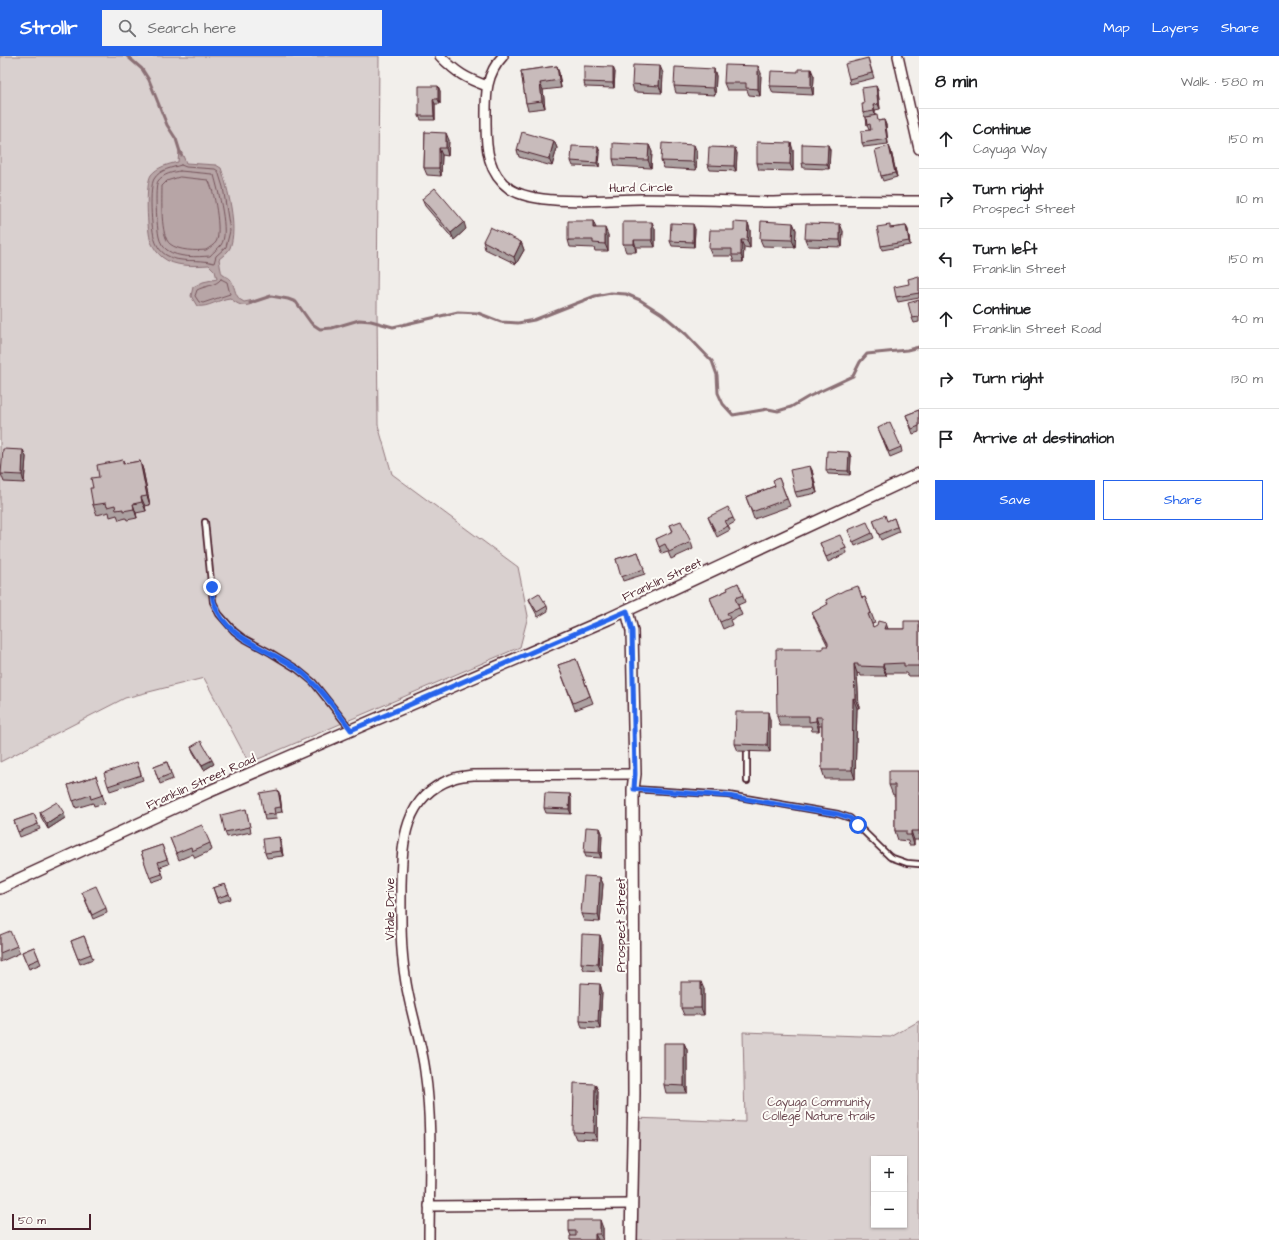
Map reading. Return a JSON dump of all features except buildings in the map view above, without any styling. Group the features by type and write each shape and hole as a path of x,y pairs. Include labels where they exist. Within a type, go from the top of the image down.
{"street":[{"path":"440,56 460,74 470,80 487,86"},
{"name":"Hurd Circle","path":"503,56 493,69 487,86 487,151 492,165 500,179 510,188 523,194 533,197 558,200 641,199 772,202 795,200 919,201"},
{"path":"898,56 919,149"},
{"name":"Franklin Street","path":"414,704 627,611 919,474"},
{"name":"Prospect Street","path":"627,611 632,631 635,774 634,1093 631,1204 632,1240"},
{"name":"Franklin Street Road","path":"0,888 208,792 414,704"},
{"name":"Vitale Drive","path":"429,1240 429,1103 425,1069 405,976 401,935 402,860 405,833 412,813 423,798 436,786 453,778 473,775 635,774"},
{"path":"429,1206 631,1204"}],"lane":[{"path":"205,522 214,602 219,614 234,631 243,638 291,665 313,682 351,730"},
{"path":"747,751 747,781"},
{"path":"634,789 728,796 838,814 850,818 890,856 908,863 919,864"}],"green space":[{"path":"0,56 379,56 377,309 378,425 392,474 518,567 528,616 520,647 249,763 204,678 125,698 0,762"},
{"name":"Cayuga Community College Nature trails","path":"919,1021 919,1240 632,1240 633,1118 745,1122 743,1032 891,1037"}],"water":[{"path":"179,151 181,151 186,163 216,165 221,168 229,197 233,219 233,230 230,248 219,259 221,269 223,275 233,283 238,298 244,302 254,300 254,303 241,305 230,298 205,306 197,306 191,296 193,287 203,282 217,279 215,271 209,265 197,266 172,263 159,254 151,242 148,229 147,208 149,180 151,175 156,170 178,162"}],"waterway":[{"path":"127,56 142,69 149,80 167,125 176,139 181,155"},
{"path":"250,303 271,296 288,299 296,302 311,323 320,329 332,328 359,320 371,321 393,327 458,312 478,313 501,322 518,323 534,320 595,296 611,293 626,294 640,300 662,314 686,334 712,361 717,375 718,393 723,404 733,415 768,409 778,411 791,407 808,397 853,376 860,362 867,354 907,350 919,347"}],"route":[{"path":"212,587 214,602 219,614 226,623 243,638 298,669 313,682 351,730 627,611 632,631 634,789 728,796 838,814 850,818 858,825"}]}
